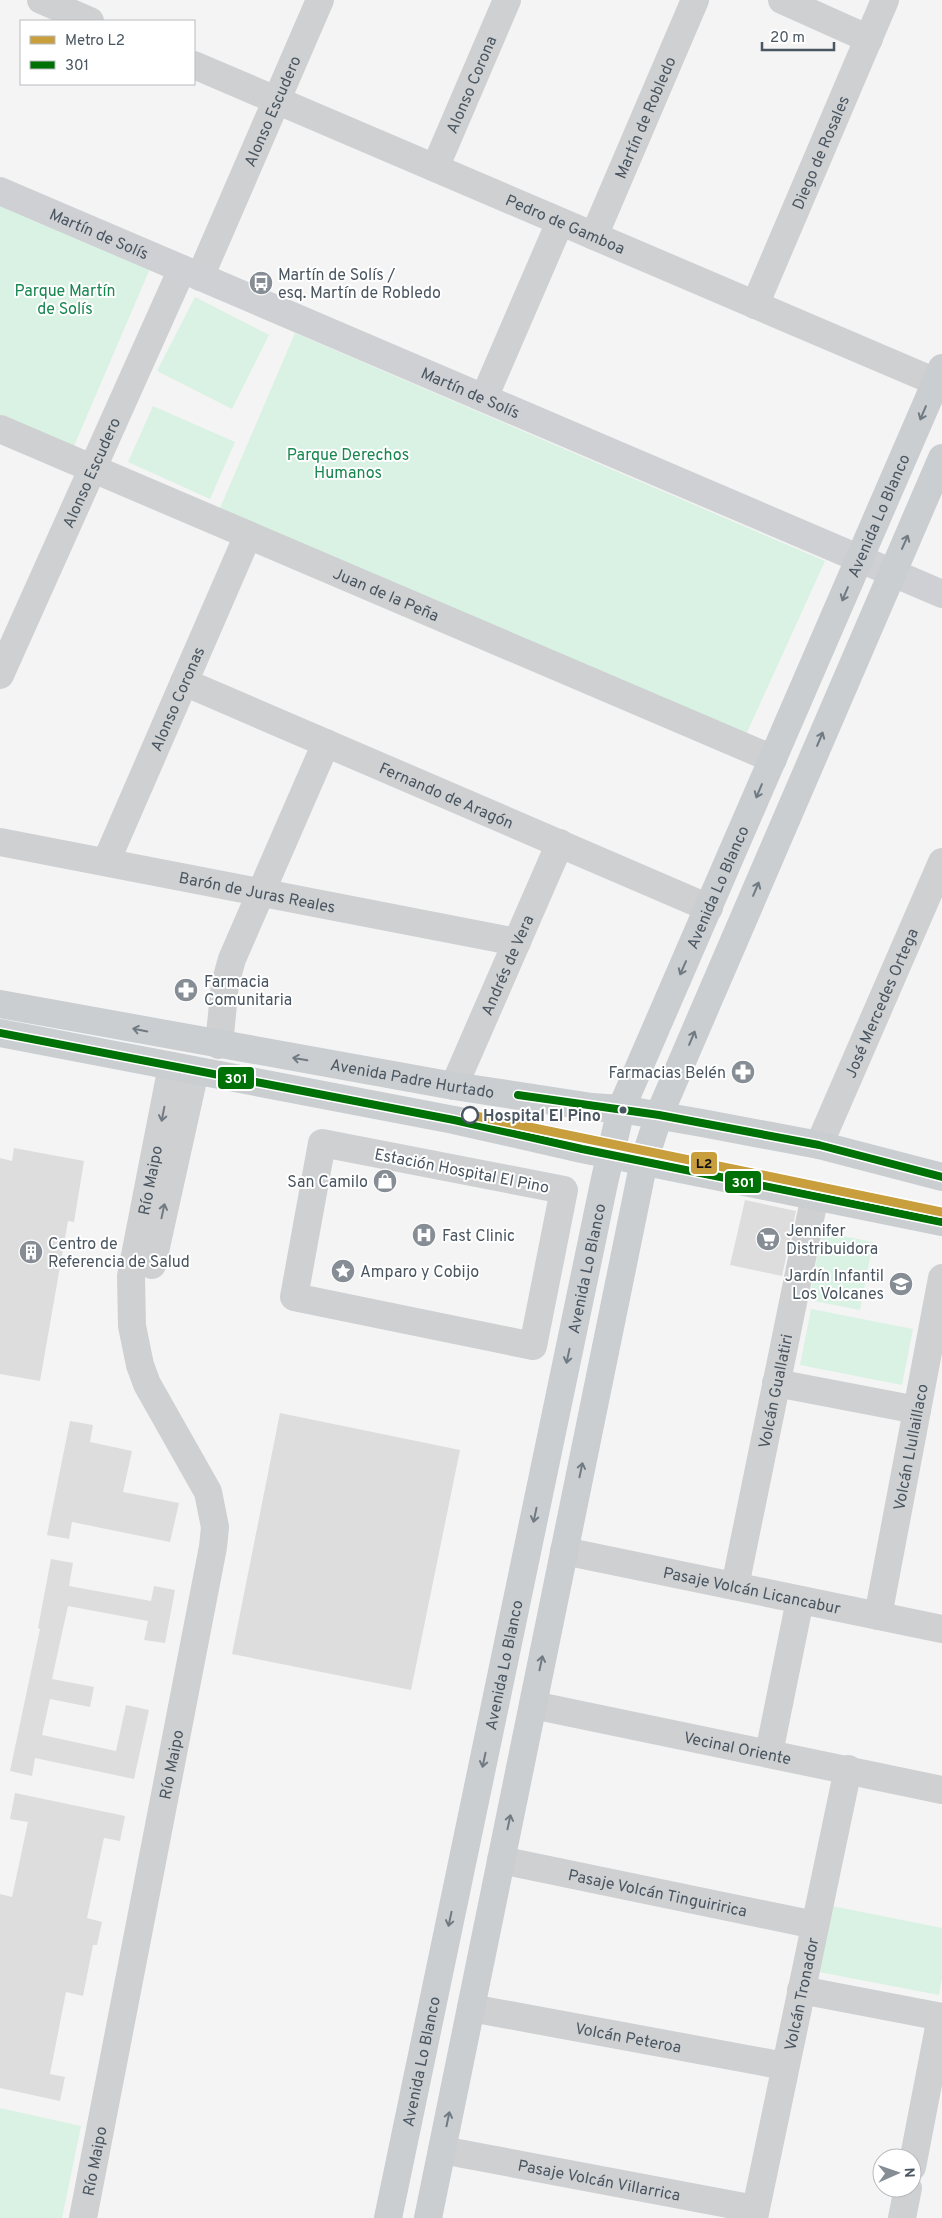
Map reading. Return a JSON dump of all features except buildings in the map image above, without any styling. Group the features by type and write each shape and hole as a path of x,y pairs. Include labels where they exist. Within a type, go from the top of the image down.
{"main road":[{"name":"Avenida Lo Blanco","path":"388,2218 610,1154 621,1109 939,375"},
{"path":"428,2218 644,1161 659,1115 942,458"},
{"name":"Avenida Padre Hurtado","path":"0,1004 454,1086 659,1115 819,1145 942,1177"},
{"name":"Avenida Padre Hurtado","path":"0,1033 454,1120 942,1222"}],"street":[{"path":"41,0 88,20"},
{"name":"Alonso Escudero","path":"0,672 92,468 277,101 320,0"},
{"name":"Alonso Corona","path":"435,168 507,0"},
{"name":"Martín de Robledo","path":"594,236 695,0"},
{"path":"782,0 869,39"},
{"name":"Diego de Rosales","path":"755,305 885,0"},
{"name":"Pedro de Gamboa","path":"195,65 755,305 939,375"},
{"name":"Martín de Solís","path":"0,191 942,594"},
{"path":"484,398 560,222"},
{"name":"Juan de la Peña","path":"0,429 773,759"},
{"name":"Alonso Coronas","path":"106,862 248,535"},
{"name":"Fernando de Aragón","path":"184,682 709,908"},
{"path":"219,1045 228,971 260,892 326,743"},
{"name":"Barón de Juras Reales","path":"0,842 517,942"},
{"name":"Andrés de Vera","path":"454,1086 560,843"},
{"name":"José Mercedes Ortega","path":"819,1145 942,862"},
{"name":"Río Maipo","path":"84,2218 213,1547 215,1527 208,1492 147,1384 140,1365 132,1326 131,1276 183,1068"},
{"name":"Estación Hospital El Pino","path":"322,1143 564,1190 533,1346 294,1297 322,1143"},
{"name":"Volcán Guallatiri","path":"735,1586 815,1195"},
{"name":"Volcán Llullaillaco","path":"878,1616 942,1278"},
{"path":"776,1383 917,1410"},
{"name":"Pasaje Volcán Licancabur","path":"564,1551 942,1629"},
{"path":"769,1753 800,1600"},
{"name":"Vecinal Oriente","path":"533,1705 942,1790"},
{"name":"Volcán Tronador","path":"754,2214 848,1769"},
{"name":"Pasaje Volcán Tinguiririca","path":"501,1860 815,1925"},
{"path":"801,1990 942,2017 916,2148"},
{"name":"Volcán Peteroa","path":"471,2008 785,2066"},
{"name":"Pasaje Volcán Villarrica","path":"442,2150 754,2214"},
{"path":"902,2218 906,2198"}],"green space":[{"name":"Parque Martín de Solís","path":"0,201 152,264 74,446 0,415"},
{"path":"195,297 269,335 232,409 157,371"},
{"name":"Parque Derechos Humanos","path":"295,333 825,561 744,739 217,515"},
{"path":"153,406 235,442 210,499 128,462"},
{"path":"822,1232 873,1242 860,1310 809,1300"},
{"path":"811,1309 913,1329 902,1385 800,1365"},
{"path":"832,1906 942,1928 942,1978 939,1995 819,1972"},
{"path":"0,2108 81,2126 62,2218 0,2218"}],"metro line":[{"name":"L2","path":"466,1114 942,1212"}],"transit line":[{"name":"301","path":"0,1033 454,1120 582,1149 942,1222"},
{"name":"301","path":"518,1095 659,1115 819,1145 942,1177"}],"place":[{"name":"Martín de Solís / esq. Martín de Robledo","path":"261,283"},
{"name":"Farmacia Comunitaria","path":"186,990"},
{"name":"Farmacias Belén","path":"743,1072"},
{"name":"Hospital El Pino","path":"470,1115"},
{"name":"San Camilo","path":"385,1181"},
{"name":"Fast Clinic","path":"424,1235"},
{"name":"Jennifer Distribuidora","path":"768,1239"},
{"name":"Centro de Referencia de Salud","path":"31,1252"},
{"name":"Amparo y Cobijo","path":"343,1271"},
{"name":"Jardín Infantil Los Volcanes","path":"901,1284"}]}
